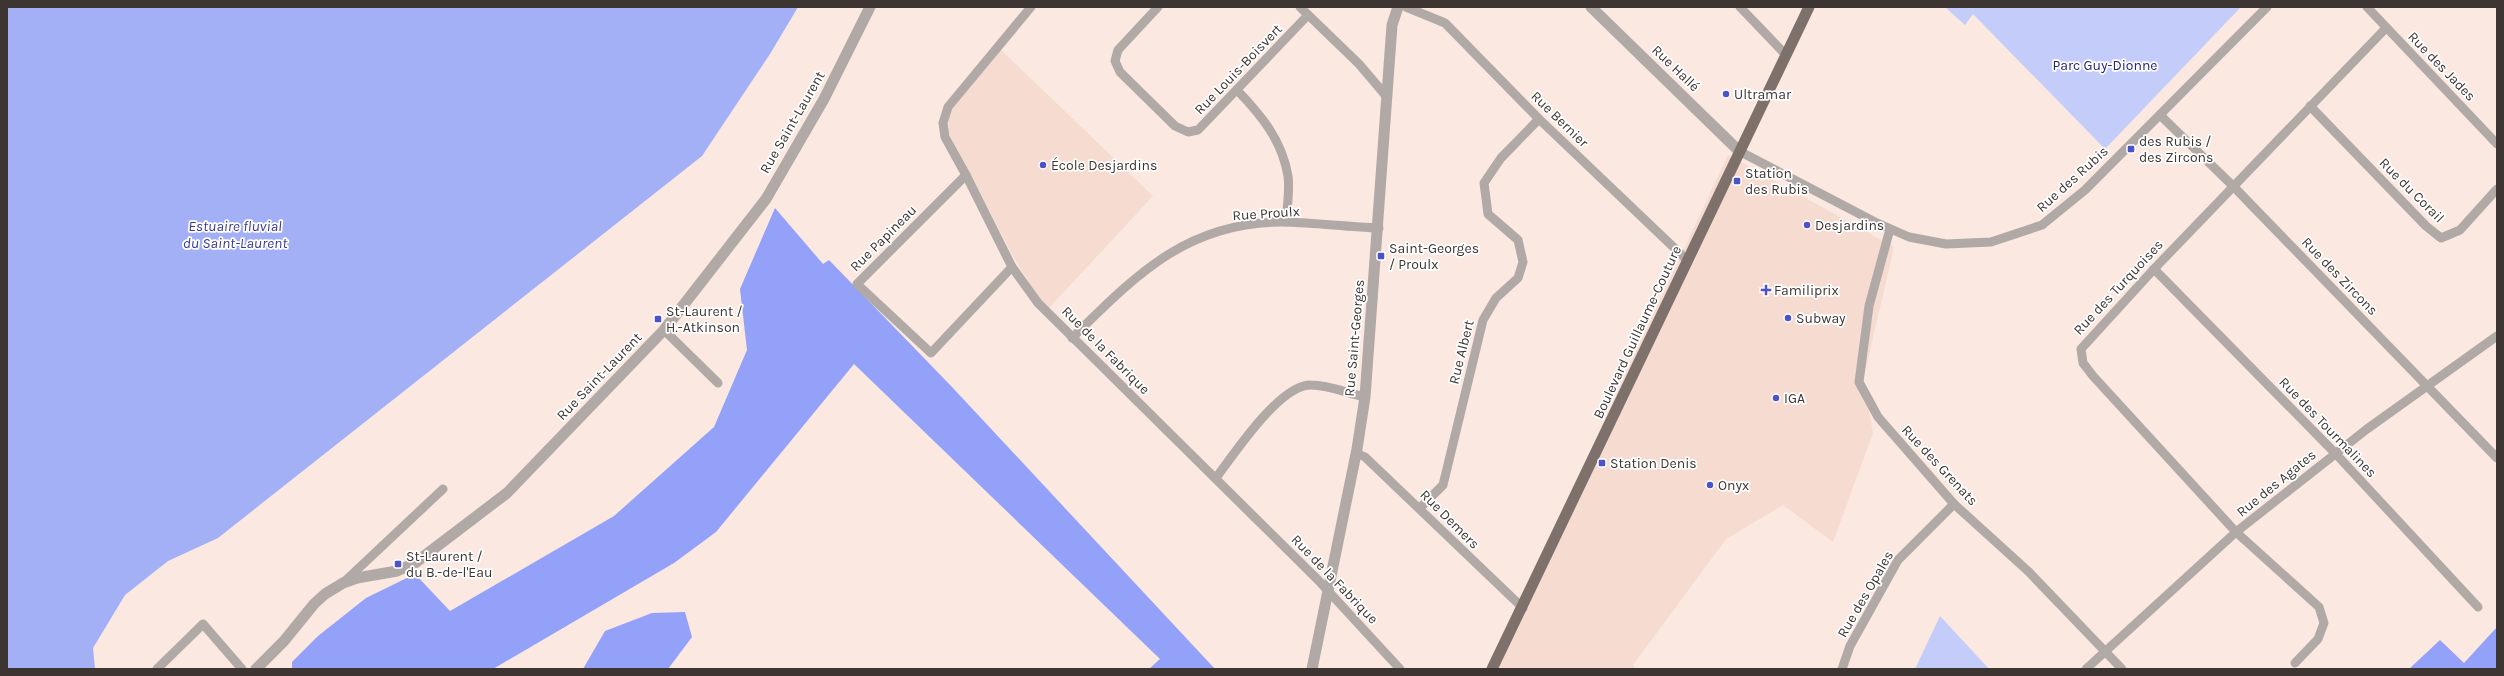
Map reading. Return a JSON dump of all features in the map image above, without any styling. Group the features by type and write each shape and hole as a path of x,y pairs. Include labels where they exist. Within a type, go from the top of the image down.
{"main road":[{"name":"Boulevard Guillaume-Couture","path":"1492,669 1523,608 1739,151 1809,7"}],"street":[{"name":"Rue Saint-Laurent","path":"256,669 284,641 314,604 343,583 369,575 406,568 461,530 507,494 664,330 766,199 824,99 870,7"},
{"name":"Rue de la Fabrique","path":"1031,7 948,106 943,123 945,137 966,175 1012,267 1038,303 1216,478 1328,591 1400,669"},
{"name":"Rue Louis-Boisvert","path":"1158,7 1118,50 1115,61 1120,72 1175,126 1188,132 1198,130 1308,15"},
{"path":"1300,7 1359,64 1387,97"},
{"name":"Rue Saint-Georges","path":"1312,669 1356,453 1365,397 1379,228 1392,25 1398,7"},
{"name":"Rue Bernier","path":"1406,7 1445,23 1539,119 1688,261"},
{"name":"Rue Hallé","path":"1591,7 1739,151"},
{"path":"1740,7 1786,55"},
{"name":"Rue des Rubis","path":"1739,151 1890,229 1909,236 1946,244 1991,242 2042,225 2085,190 2267,7"},
{"name":"Rue des Jades","path":"2367,7 2497,144"},
{"name":"Rue des Turquoises","path":"2294,663 2318,639 2324,623 2319,607 2236,532 2093,376 2084,363 2081,348 2233,186 2386,28"},
{"path":"1237,90 1264,119 1280,148 1288,177 1286,222"},
{"name":"Rue du Corail","path":"2310,106 2426,226 2440,238 2460,230 2497,189"},
{"name":"Rue des Zircons","path":"2160,115 2233,186 2497,458"},
{"name":"Rue Albert","path":"1420,508 1443,485 1483,320 1496,298 1518,278 1523,262 1518,240 1488,214 1484,183 1501,158 1539,119"},
{"name":"Rue Papineau","path":"966,175 857,284 930,353 1012,267"},
{"name":"Rue Proulx","path":"1072,338 1128,283 1163,256 1206,234 1244,225 1286,222 1379,228"},
{"name":"Rue des Grenats","path":"1890,229 1869,306 1859,382 1878,417 1954,504 2029,572 2122,669"},
{"name":"Rue des Tourmalines","path":"2154,269 2335,453 2478,607"},
{"path":"664,330 718,383"},
{"name":"Rue des Agates","path":"2086,669 2104,650 2236,532 2335,453 2497,336"},
{"path":"1216,478 1263,417 1284,396 1309,385 1327,387 1365,397"},
{"name":"Rue Demers","path":"1356,453 1365,457 1420,508 1523,608"},
{"path":"343,583 443,489"},
{"name":"Rue des Opales","path":"1842,669 1850,646 1898,560 1954,504"},
{"path":"157,669 203,624 242,669"}],"shaded area":[{"name":"École Desjardins","path":"1000,49 1153,196 1047,310 1015,260 949,133 948,107"},
{"path":"1728,155 1894,247 1863,381 1873,433 1833,542 1783,505 1726,539 1633,665 1636,669 1492,669 1630,364"},
{"path":"775,208 823,264 829,260 952,387 1215,669 1149,669 1160,659 854,364 716,532 674,563 493,669 292,669 292,662 318,636 366,598 415,574 450,611 614,516 714,427 747,350 740,289"},
{"path":"685,612 692,637 668,669 583,669 605,631 652,613"},
{"path":"2497,627 2497,669 2409,669 2440,640 2464,663"}],"green space":[{"name":"Parc Guy-Dionne","path":"1945,7 2241,7 2105,149 1973,14 1965,25"},
{"path":"1940,616 1989,669 1915,669"}],"water":[{"name":"Estuaire fluvial du Saint-Laurent","path":"7,7 798,7 770,54 702,156 218,538 168,561 125,595 93,648 95,669 7,669"}],"place":[{"name":"Ultramar","path":"1726,94"},
{"name":"des Rubis / des Zircons","path":"2131,149"},
{"name":"École Desjardins","path":"1043,165"},
{"name":"Station des Rubis","path":"1737,181"},
{"name":"Desjardins","path":"1807,225"},
{"name":"Saint-Georges / Proulx","path":"1381,256"},
{"name":"Familiprix","path":"1766,290"},
{"name":"Subway","path":"1788,318"},
{"name":"St-Laurent / H.-Atkinson","path":"658,319"},
{"name":"IGA","path":"1776,398"},
{"name":"Station Denis","path":"1602,463"},
{"name":"Onyx","path":"1710,485"},
{"name":"St-Laurent / du B.-de-l'Eau","path":"398,564"}]}
